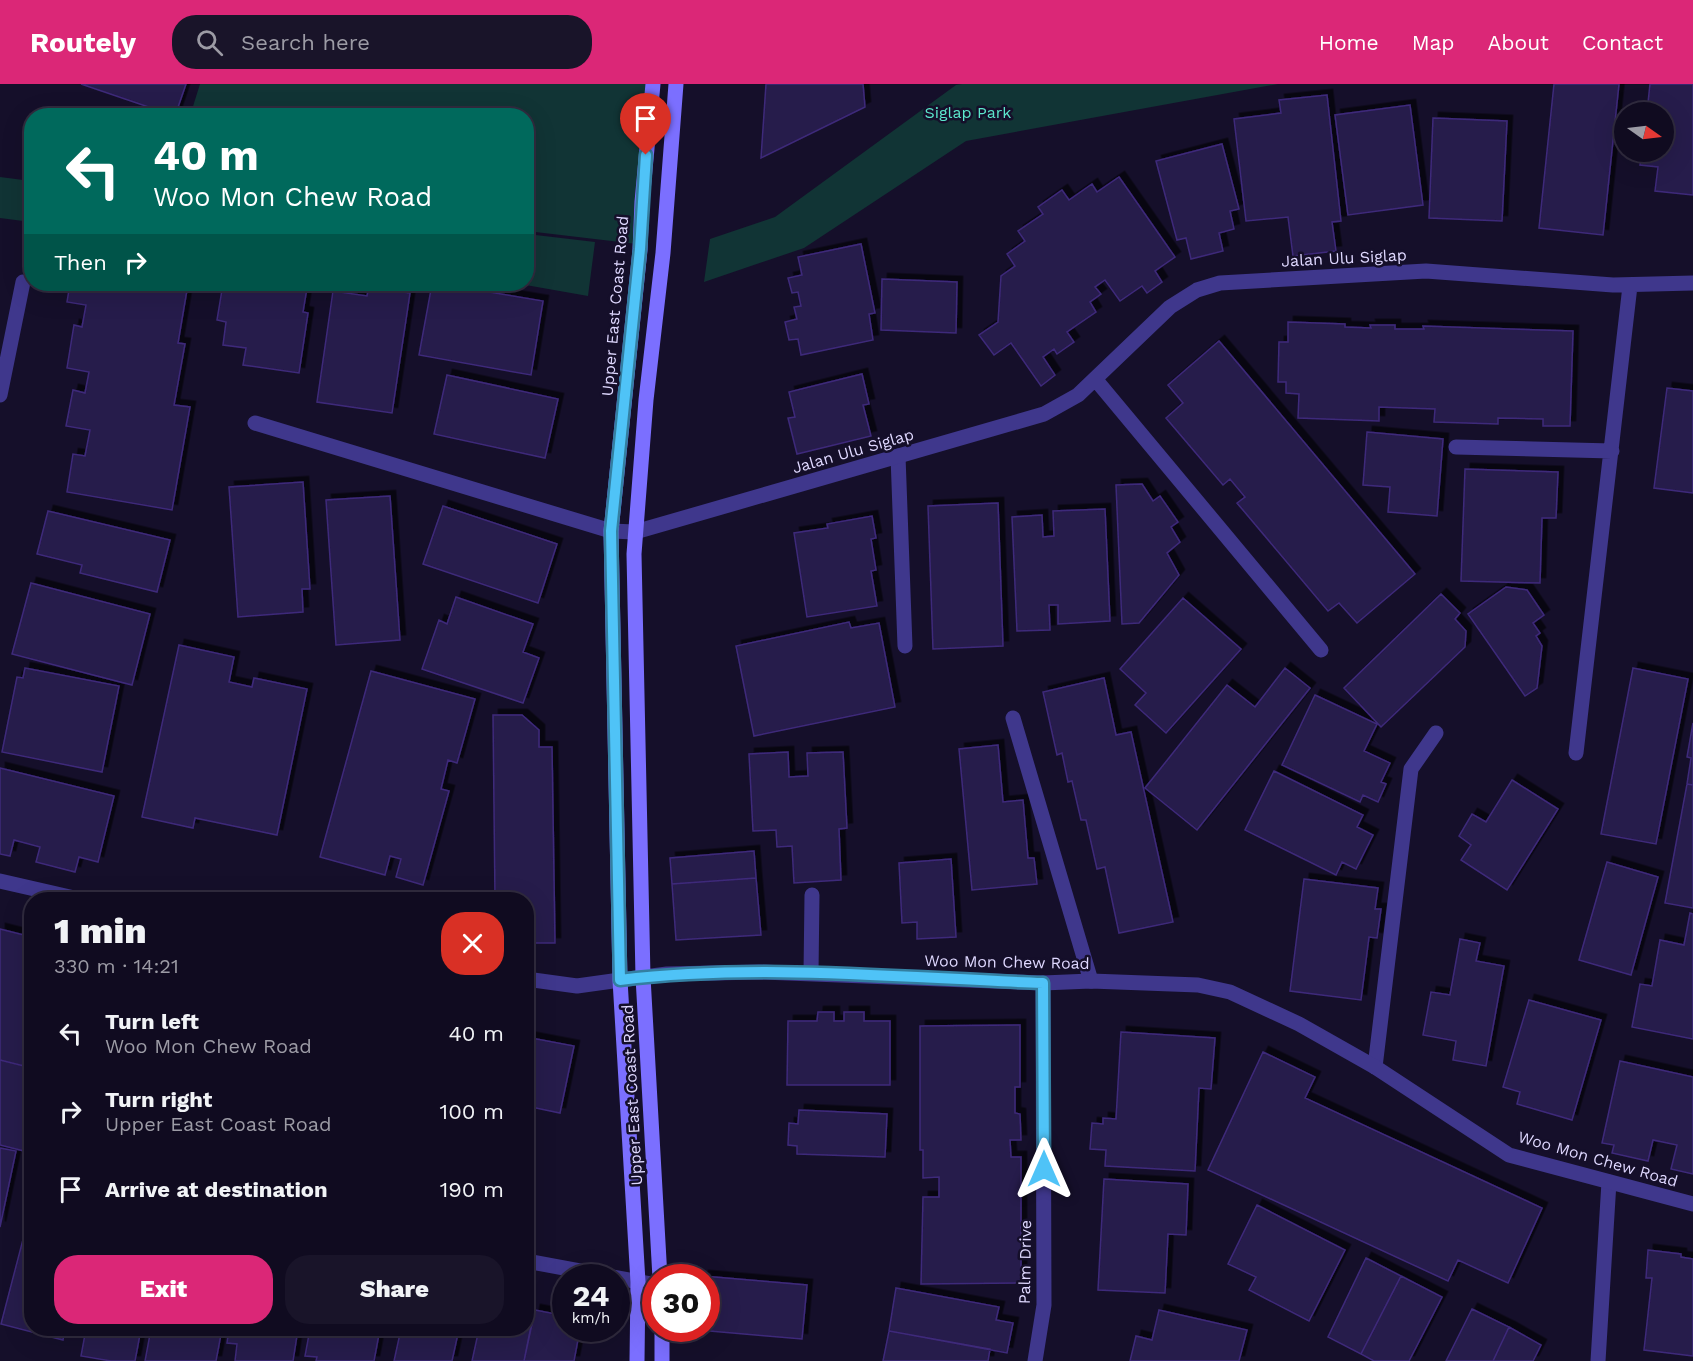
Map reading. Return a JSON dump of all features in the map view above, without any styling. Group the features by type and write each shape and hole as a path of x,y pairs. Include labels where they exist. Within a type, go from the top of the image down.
{"main road":[{"name":"Upper East Coast Road","path":"637,1361 639,1282 620,980 611,531 640,249 653,84"},
{"name":"Upper East Coast Road","path":"659,1264 643,977 635,532 646,400 663,253 676,84"},
{"path":"662,1342 662,1361"}],"street":[{"name":"Jalan Ulu Siglap","path":"611,531 635,532 1044,414 1078,395 1096,380 1170,307 1197,290 1220,283 1426,271 1630,286 1693,283"},
{"path":"0,395 22,282"},
{"path":"1576,753 1630,286"},
{"path":"1096,380 1321,650"},
{"path":"255,423 611,531"},
{"path":"1456,447 1612,451"},
{"path":"898,456 905,646"},
{"path":"1013,718 1091,981"},
{"path":"1375,1067 1411,769 1436,733"},
{"path":"0,881 48,892"},
{"path":"811,973 812,895"},
{"name":"Woo Mon Chew Road","path":"534,979 577,986 667,974 811,973 1043,983 1091,981 1198,985 1230,992 1299,1024 1375,1067 1509,1155 1693,1204"},
{"name":"Palm Drive","path":"1035,1361 1044,1305 1043,983"},
{"path":"1598,1361 1609,1182"},
{"path":"534,1262 642,1283"}],"green space":[{"path":"200,84 649,84 637,244 534,232 534,108 192,108"},
{"name":"Siglap Park","path":"1278,84 966,141 804,248 704,282 710,239 775,217 956,85"},
{"path":"0,177 24,180 24,221 0,218"},
{"path":"534,235 595,242 588,296 534,286"}],"building":[{"path":"81,84 186,84 178,108 152,108"},
{"path":"766,84 863,84 865,107 761,158"},
{"path":"1554,84 1619,84 1617,102 1614,102 1614,131 1603,235 1539,228"},
{"path":"1650,84 1693,84 1693,195 1655,191 1658,167 1640,165 1640,162 1674,162 1674,102 1648,102"},
{"path":"1327,95 1341,221 1332,222 1336,251 1293,256 1288,217 1246,221 1234,119 1281,113 1279,100"},
{"path":"1410,105 1423,205 1348,215 1335,115"},
{"path":"1433,118 1507,121 1502,221 1429,218"},
{"path":"1222,144 1239,209 1230,211 1234,229 1219,233 1223,251 1191,259 1186,238 1177,240 1156,161"},
{"path":"1119,177 1175,257 1155,271 1162,282 1147,293 1142,286 1120,301 1105,280 1095,287 1101,294 1090,302 1096,312 1067,332 1074,342 1057,354 1054,349 1043,357 1055,375 1041,386 1011,343 994,355 979,335 998,322 1001,276 1015,266 1007,254 1025,241 1018,231 1043,214 1038,207 1062,190 1069,200 1092,184 1097,192"},
{"path":"861,244 875,313 869,314 873,340 801,355 798,339 789,340 785,322 797,319 794,307 801,306 798,292 792,293 788,278 802,275 798,257"},
{"path":"882,279 957,282 956,333 881,330"},
{"path":"69,291 187,291 178,343 185,344 174,405 190,407 172,510 67,492 73,454 85,456 90,430 66,426 73,390 85,393 89,372 67,368 74,325 82,327 86,305 67,302"},
{"path":"222,291 306,291 303,312 308,313 299,373 243,365 246,348 223,345 226,322 217,320"},
{"path":"333,291 367,296 368,291 410,293 392,413 317,402"},
{"path":"431,291 484,291 543,301 531,375 419,355"},
{"path":"1288,322 1345,324 1345,327 1371,328 1370,325 1395,325 1395,329 1424,329 1423,326 1573,331 1570,426 1543,426 1543,419 1498,418 1498,424 1434,422 1435,409 1379,407 1379,421 1298,418 1299,394 1286,393 1286,382 1278,382 1279,342 1288,342"},
{"path":"1219,341 1415,574 1357,623 1339,603 1328,611 1237,503 1245,497 1230,479 1223,485 1166,418 1183,403 1168,385"},
{"path":"862,374 869,404 863,405 871,436 797,454 788,418 795,417 789,392"},
{"path":"447,375 558,399 545,458 434,434"},
{"path":"1667,388 1693,391 1693,493 1654,488"},
{"path":"1367,432 1443,439 1437,516 1388,512 1390,487 1363,485"},
{"path":"1465,469 1558,472 1556,518 1542,518 1540,583 1461,581"},
{"path":"303,482 310,589 302,589 303,612 238,617 229,487"},
{"path":"1142,484 1153,501 1160,496 1178,522 1171,527 1180,542 1167,553 1179,575 1139,623 1122,624 1116,485"},
{"path":"390,496 400,640 336,645 326,500"},
{"path":"998,503 1003,646 933,649 928,506"},
{"path":"443,506 557,544 538,603 423,564"},
{"path":"1105,509 1110,621 1058,624 1058,605 1049,605 1050,630 1017,631 1012,517 1042,515 1043,537 1054,536 1053,511"},
{"path":"48,511 170,540 157,592 80,573 82,565 37,554"},
{"path":"872,516 876,538 871,539 876,570 871,571 877,606 807,617 794,533 828,528 827,524"},
{"path":"31,583 150,614 132,685 12,654"},
{"path":"1506,587 1527,590 1544,615 1533,623 1540,633 1536,636 1542,646 1537,688 1525,696 1468,614"},
{"path":"1441,594 1460,613 1455,619 1466,631 1465,647 1381,727 1344,688"},
{"path":"456,597 533,624 523,652 539,658 523,703 422,669 439,620 447,624"},
{"path":"1183,598 1241,649 1166,733 1135,705 1146,693 1120,669"},
{"path":"849,622 851,628 879,623 895,707 754,736 736,646"},
{"path":"179,645 234,657 229,682 252,687 254,678 307,689 277,835 195,818 193,828 142,817"},
{"path":"25,668 119,686 102,772 2,752 17,677 23,678"},
{"path":"1285,668 1310,688 1197,830 1145,788 1227,685 1255,707"},
{"path":"1633,668 1688,679 1656,844 1601,834"},
{"path":"371,671 475,699 457,763 448,760 441,789 449,791 423,885 396,877 401,859 390,856 385,875 320,857"},
{"path":"1104,678 1116,735 1131,732 1173,922 1119,933 1105,867 1097,869 1086,820 1081,820 1072,781 1068,782 1062,753 1057,755 1043,692"},
{"path":"1315,695 1377,724 1364,751 1390,763 1381,782 1386,784 1378,802 1363,795 1360,802 1282,765"},
{"path":"493,715 522,715 539,730 539,747 552,747 555,943 534,943 534,892 495,892"},
{"path":"1693,723 1693,785 1687,784 1691,758 1687,757"},
{"path":"998,745 1003,802 1023,800 1028,858 1034,858 1037,884 972,890 959,749"},
{"path":"788,752 789,777 808,776 807,753 843,752 847,828 839,829 841,880 794,883 792,846 777,847 776,830 753,831 749,754"},
{"path":"0,768 114,796 98,862 79,857 75,872 36,862 40,847 14,840 10,856 0,854"},
{"path":"1274,771 1363,815 1357,827 1373,835 1356,869 1342,862 1336,875 1245,830"},
{"path":"1512,780 1558,809 1507,890 1461,860 1471,845 1459,836 1472,814 1486,822"},
{"path":"1687,784 1693,785 1693,908 1665,903"},
{"path":"754,851 756,878 672,884 670,858"},
{"path":"951,859 956,937 917,939 917,922 902,923 899,863"},
{"path":"1607,862 1658,877 1631,975 1579,960"},
{"path":"756,878 761,935 676,940 672,884"},
{"path":"1304,879 1378,888 1375,909 1381,909 1377,938 1369,937 1361,1000 1290,991"},
{"path":"1690,913 1693,914 1693,1039 1632,1027 1640,984 1652,986 1660,940 1684,945"},
{"path":"0,929 24,935 24,1066 0,1060"},
{"path":"1460,939 1480,943 1476,961 1504,966 1486,1066 1453,1060 1456,1041 1423,1035 1431,992 1450,995"},
{"path":"1529,1000 1601,1020 1572,1120 1517,1104 1520,1092 1503,1087"},
{"path":"818,1012 834,1012 834,1021 844,1021 844,1012 864,1012 864,1021 890,1021 890,1085 787,1085 788,1021 817,1021"},
{"path":"1020,1025 1020,1087 1015,1087 1015,1113 1020,1114 1021,1140 1010,1140 1011,1157 1021,1157 1021,1283 921,1284 923,1197 939,1197 939,1177 923,1178 923,1150 920,1150 920,1026"},
{"path":"1121,1032 1215,1038 1211,1089 1199,1088 1195,1171 1105,1166 1106,1150 1090,1149 1092,1123 1103,1124 1103,1118 1116,1119"},
{"path":"534,1038 574,1046 560,1113 534,1108"},
{"path":"1263,1052 1315,1077 1305,1098 1542,1208 1508,1283 1458,1260 1448,1281 1208,1170"},
{"path":"0,1060 24,1066 24,1151 0,1145"},
{"path":"1620,1061 1693,1077 1693,1174 1671,1169 1677,1145 1653,1140 1648,1161 1612,1153 1614,1145 1602,1143"},
{"path":"799,1110 887,1114 885,1157 797,1154 797,1146 788,1145 789,1123 798,1124"},
{"path":"0,1148 16,1151 0,1227"},
{"path":"1104,1179 1188,1184 1186,1235 1168,1234 1165,1293 1098,1290"},
{"path":"1257,1205 1345,1250 1309,1321 1249,1290 1256,1277 1228,1264"},
{"path":"24,1236 24,1330 1,1324"},
{"path":"1648,1250 1681,1254 1681,1257 1693,1259 1693,1356 1644,1350 1652,1278 1646,1278"},
{"path":"1366,1258 1401,1276 1361,1354 1328,1337"},
{"path":"1401,1276 1442,1297 1409,1361 1374,1361 1361,1354"},
{"path":"720,1277 807,1285 802,1339 720,1332"},
{"path":"896,1288 999,1307 996,1320 1013,1323 1007,1353 889,1331"},
{"path":"1472,1309 1509,1327 1493,1361 1446,1361"},
{"path":"535,1310 552,1313 552,1342 578,1342 574,1361 524,1361 529,1336 534,1336"},
{"path":"1159,1310 1247,1330 1239,1361 1130,1361 1136,1336 1152,1340"},
{"path":"1509,1327 1541,1345 1533,1361 1493,1361"},
{"path":"889,1331 990,1349 988,1361 883,1361"},
{"path":"48,1336 64,1336 63,1340"},
{"path":"85,1336 140,1336 135,1361 111,1361 81,1356"},
{"path":"150,1336 221,1336 216,1361 145,1361"},
{"path":"228,1336 297,1336 293,1361 235,1361 237,1344 227,1343"},
{"path":"309,1336 379,1336 374,1361 316,1361 317,1357 305,1356"},
{"path":"399,1336 457,1336 452,1361 394,1361"},
{"path":"477,1336 529,1336 524,1361 472,1361"}],"route":[{"path":"646,155 640,249 611,531 620,980 667,974 759,972 1043,983 1044,1169"}]}
